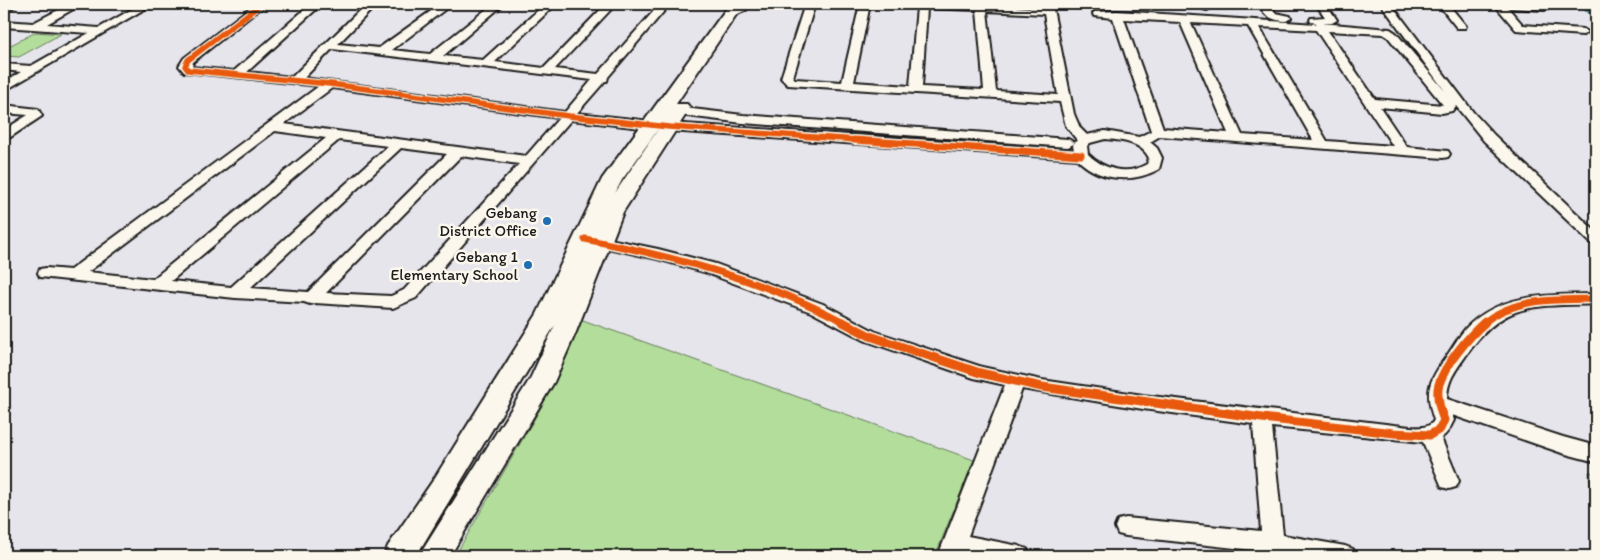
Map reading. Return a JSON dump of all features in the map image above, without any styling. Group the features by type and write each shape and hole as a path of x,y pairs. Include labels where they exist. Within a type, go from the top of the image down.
{"street":[{"path":"4,9 13,4"},
{"path":"34,26 77,4"},
{"path":"4,24 96,31 137,4"},
{"path":"4,78 27,69 148,4"},
{"path":"261,4 188,60 184,66 188,70 330,84 569,116 669,127 741,125 1082,146 1094,136 1111,135 1141,142 1150,148 1155,154 1156,160 1154,166 1148,171 1138,174 1102,170 1091,165 1082,146 1077,134 1072,127 1064,99 1049,11 916,4 916,89"},
{"path":"237,75 318,4"},
{"path":"296,80 372,4"},
{"path":"383,52 447,4"},
{"path":"434,57 499,4"},
{"path":"486,64 551,4"},
{"path":"547,71 611,4"},
{"path":"46,273 310,299 393,302 403,299 410,294 603,78 665,4"},
{"path":"810,4 787,78 792,82 1064,99"},
{"path":"847,86 864,4"},
{"path":"1263,4 1268,14 1272,16 1332,20 1321,4"},
{"path":"1386,4 1469,115 1489,138 1596,240"},
{"path":"1443,4 1461,26"},
{"path":"1499,4 1544,7"},
{"path":"1499,4 1520,28 1583,32"},
{"path":"434,556 541,382 557,349 612,179 651,125 671,111 746,13 743,6"},
{"path":"982,8 990,95"},
{"path":"1098,14 1378,30 1392,34 1450,105 1448,108 1442,109 1373,103"},
{"path":"1117,14 1158,132"},
{"path":"1184,18 1237,138"},
{"path":"1251,22 1323,144"},
{"path":"1319,26 1373,103 1404,152"},
{"path":"330,46 603,78"},
{"path":"4,67 27,69"},
{"path":"4,86 27,69"},
{"path":"73,276 330,84"},
{"path":"4,109 36,114 36,116 4,135"},
{"path":"671,111 741,125"},
{"path":"399,556 444,488 593,241 669,127 671,111"},
{"path":"274,127 529,160"},
{"path":"1141,142 1158,132 1443,154"},
{"path":"157,284 337,135"},
{"path":"235,293 398,144"},
{"path":"310,299 458,151"},
{"path":"593,241 658,254 710,268 817,308 870,336 971,370 1016,381 1088,394 1262,418 1394,433 1430,435 1440,429 1444,420 1438,403 1438,390 1442,378 1472,333 1486,321 1505,309 1534,301 1596,299"},
{"path":"1016,381 952,550 1019,556"},
{"path":"1438,403 1562,445 1596,454"},
{"path":"1262,418 1273,549"},
{"path":"1430,435 1449,482"},
{"path":"444,488 474,492"},
{"path":"1126,527 1273,549 1345,556"}],"green space":[{"path":"36,32 61,34 19,57 4,56 4,47"},
{"path":"580,319 974,460 935,556 455,556 543,404"},
{"path":"1589,472 1596,473 1596,543"}],"waterway":[{"path":"1578,4 1596,16"}],"cycle path":[{"path":"261,4 188,60 185,66 188,70 330,84 569,116 669,127 1081,155"},
{"path":"585,239 658,254 710,268 817,308 870,336 980,373 1042,387 1143,402 1394,433 1430,435 1440,429 1444,420 1438,403 1438,390 1441,378 1472,333 1486,321 1505,309 1534,301 1596,299"}],"place":[{"name":"Gebang District Office","path":"547,221"},
{"name":"Gebang 1 Elementary School","path":"528,265"}]}
